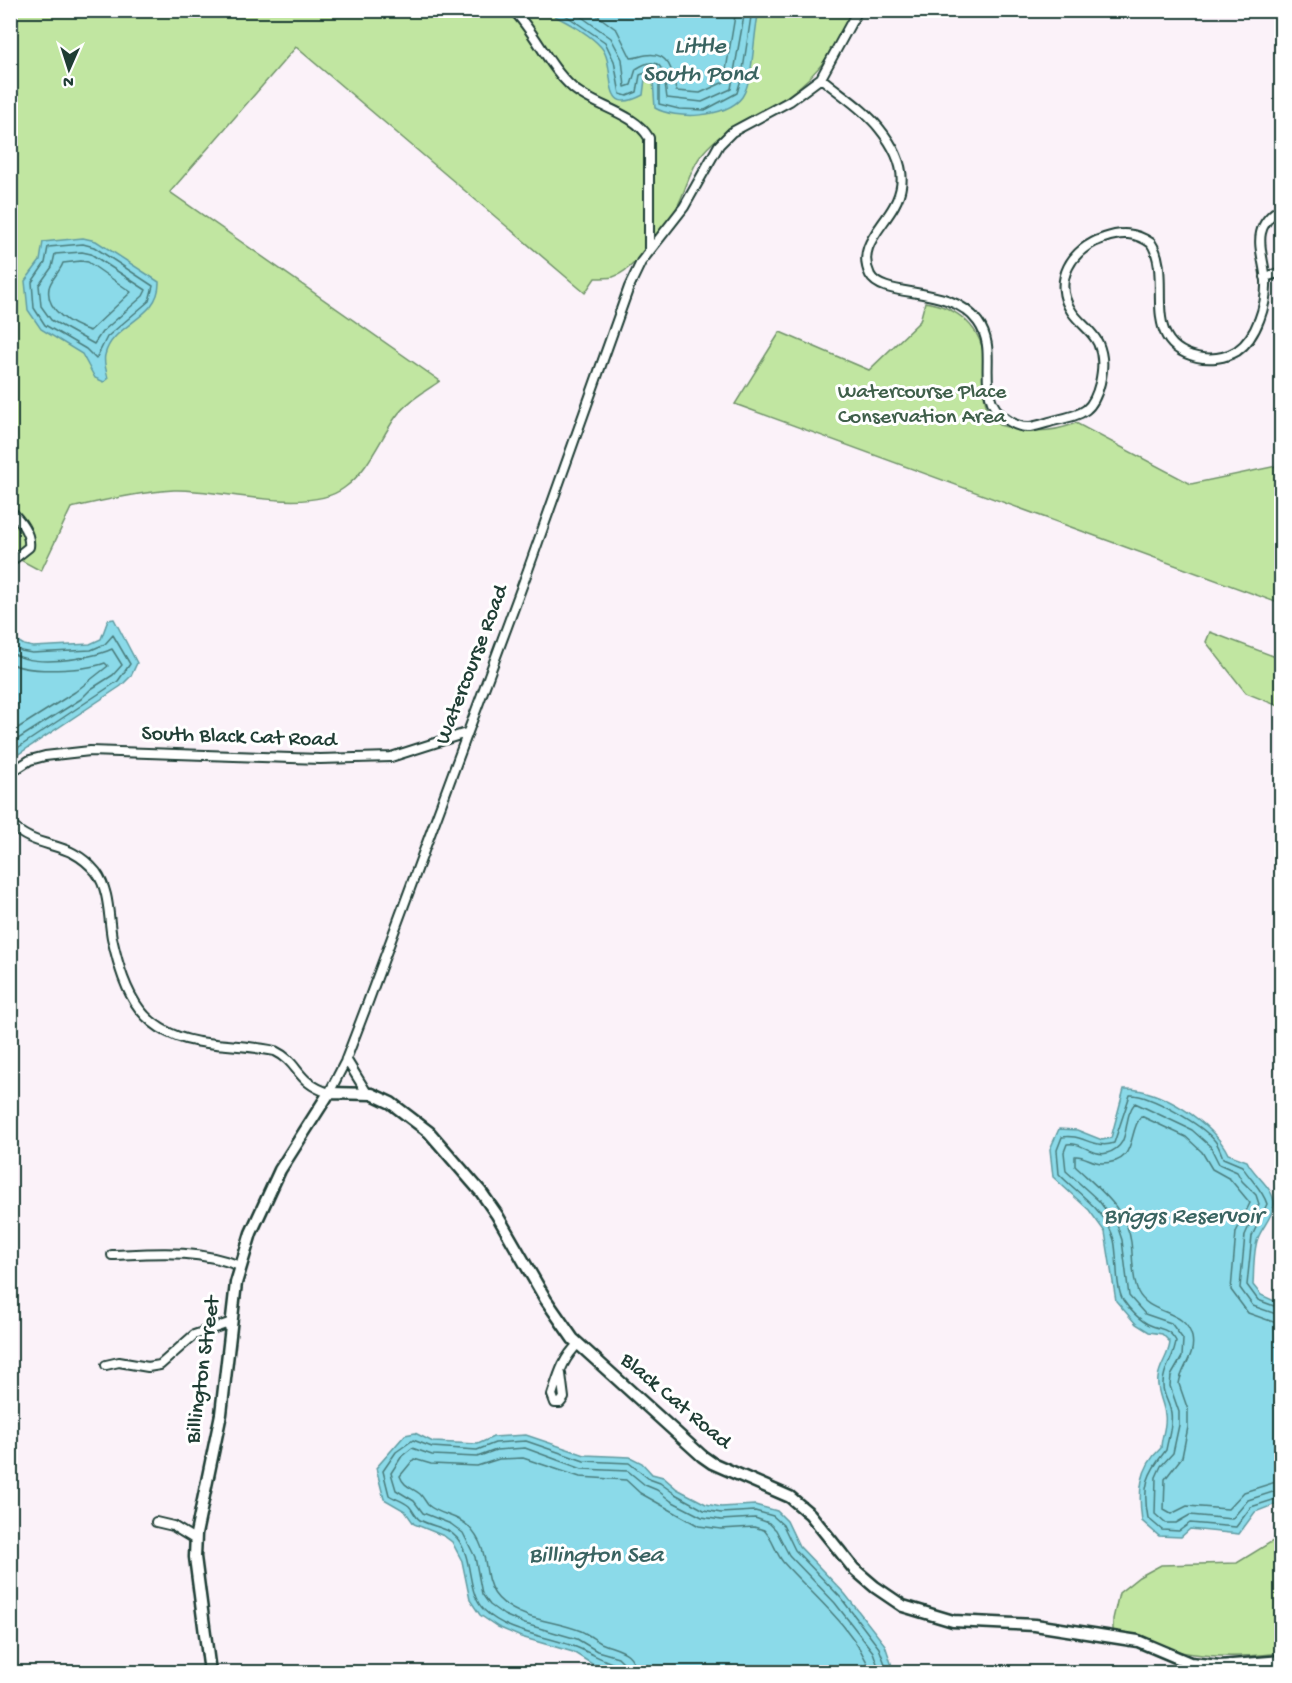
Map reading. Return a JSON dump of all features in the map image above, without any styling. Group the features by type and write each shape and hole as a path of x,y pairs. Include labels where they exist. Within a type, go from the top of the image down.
{"street":[{"path":"513,10 572,87 585,97 640,126 649,138 649,251"},
{"path":"858,10 821,78 878,127 896,152 903,176 900,198 871,239 867,262 870,276 879,285 940,296 969,311 986,336 989,354 989,395 1000,413 1017,424 1029,427 1080,415 1089,409 1097,396 1103,370 1100,347 1094,335 1072,312 1064,282 1067,267 1074,254 1083,247 1119,233 1131,234 1150,243 1158,260 1161,323 1173,343 1191,355 1215,358 1236,351 1252,335 1263,304 1265,277 1259,247 1260,237 1269,217 1281,207"},
{"name":"Watercourse Road","path":"329,1093 346,1059 528,570 629,287 649,251 684,207 718,145 740,126 790,101 821,78"},
{"path":"1265,277 1281,273"},
{"path":"10,510 24,527 30,541 29,547 10,562"},
{"name":"South Black Cat Road","path":"10,773 30,760 90,751 320,759 391,758 466,733"},
{"name":"Black Cat Road","path":"10,824 31,839 74,852 97,874 106,893 112,934 128,992 138,1009 155,1025 185,1040 274,1051 282,1055 300,1078 315,1088 329,1093 367,1093 391,1103 412,1117 435,1138 481,1192 546,1300 578,1344 712,1463 779,1491 800,1505 854,1569 903,1606 954,1621 1035,1625 1138,1641 1190,1663 1220,1666 1281,1661"},
{"path":"346,1059 367,1093"},
{"name":"Billington Street","path":"210,1672 198,1586 196,1540 221,1414 240,1266 251,1233 280,1170 329,1093"},
{"path":"112,1255 147,1252 201,1253 240,1266"},
{"path":"106,1365 119,1362 148,1367 160,1365 195,1335 232,1322"},
{"path":"561,1374 563,1360 578,1344"},
{"path":"156,1522 173,1526 196,1540"}],"green space":[{"path":"11,11 853,11 837,42 810,78 785,98 725,133 702,154 694,166 674,212 660,234 641,256 632,265 613,277 595,278 585,293 296,47 170,192 440,381 404,407 360,473 344,488 328,496 308,500 286,500 174,490 135,494 71,508 41,571 19,559 11,562"},
{"name":"Watercourse Place Conservation Area","path":"925,302 958,314 974,330 983,351 986,404 999,425 1038,431 1057,429 1076,423 1191,484 1281,465 1281,604 735,404 780,332 869,370 920,321"},
{"path":"1210,632 1281,659 1281,707 1246,693 1206,642"},
{"path":"1281,1536 1281,1653 1231,1656 1193,1654 1113,1635 1113,1619 1119,1593 1139,1577 1161,1565 1237,1563"}],"water":[{"name":"Little South Pond","path":"546,11 759,11 746,89 735,104 713,113 700,115 675,114 655,108 653,80 649,77 645,79 643,95 629,101 620,100 614,95 606,56 601,47 582,31"},
{"path":"83,238 96,241 159,282 152,305 109,344 105,355 108,379 104,382 95,378 82,354 41,329 28,310 25,281 40,261 43,242"},
{"path":"114,619 137,663 131,676 121,686 11,759 11,637 24,645 33,647 90,644 101,639 108,620"},
{"name":"Briggs Reservoir","path":"1124,1089 1153,1094 1184,1109 1198,1119 1211,1130 1228,1154 1247,1161 1271,1192 1273,1198 1272,1213 1256,1243 1253,1285 1261,1295 1281,1304 1281,1502 1255,1512 1239,1534 1190,1529 1181,1537 1159,1536 1142,1521 1140,1491 1144,1473 1161,1448 1165,1427 1158,1378 1170,1342 1162,1334 1149,1332 1136,1324 1116,1301 1105,1232 1089,1210 1053,1177 1050,1149 1059,1129 1077,1130 1102,1140 1111,1138"},
{"name":"Billington Sea","path":"415,1433 433,1442 478,1444 493,1437 526,1435 585,1455 630,1457 642,1463 652,1474 663,1477 677,1489 706,1504 721,1507 755,1505 777,1511 787,1521 799,1546 845,1594 885,1645 894,1672 619,1672 592,1664 573,1652 521,1637 498,1627 480,1615 470,1600 462,1561 452,1542 444,1536 414,1524 405,1511 384,1499 376,1468 405,1435"}]}
